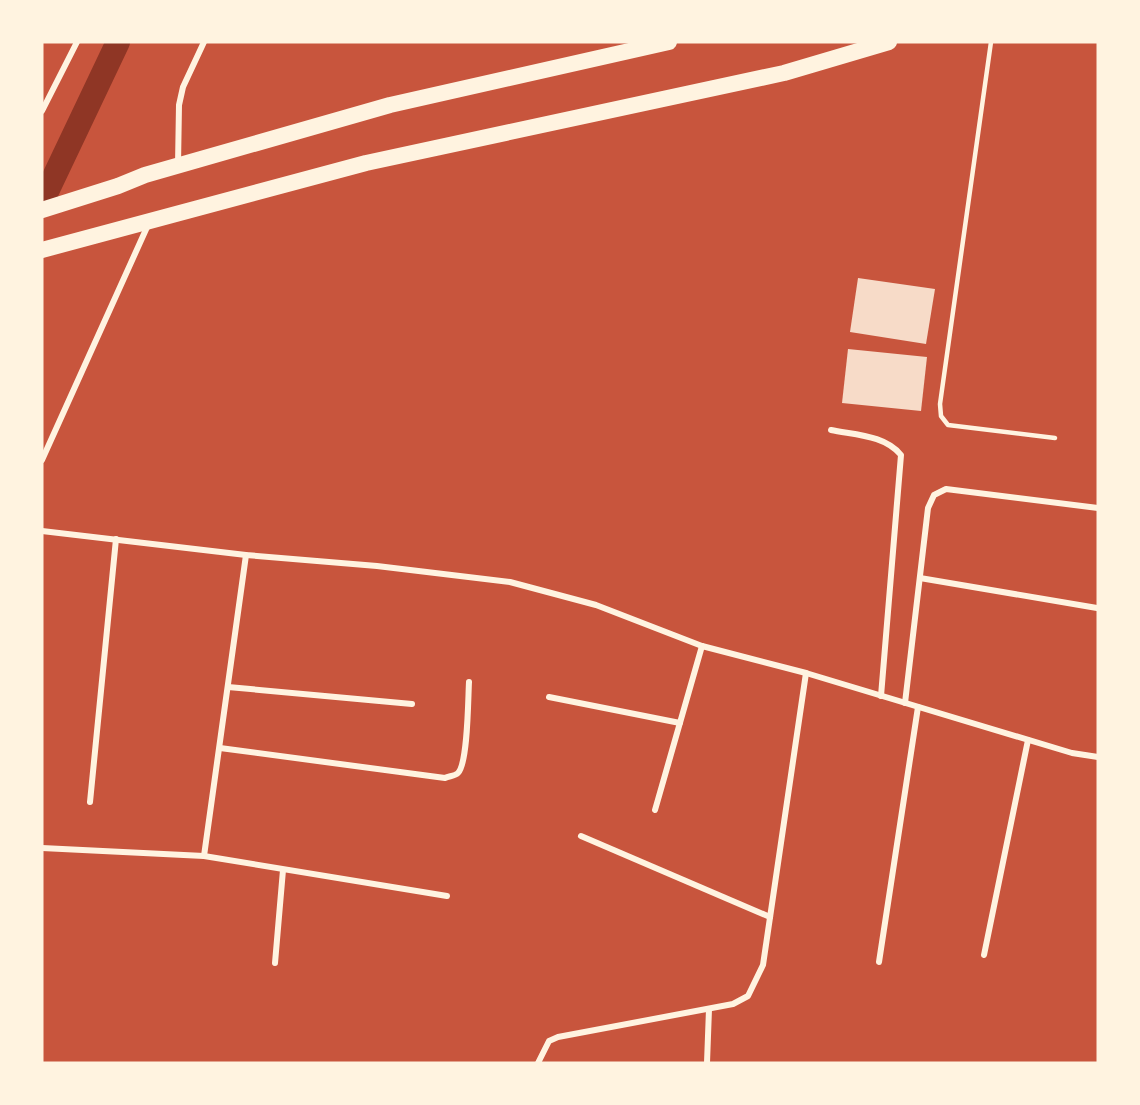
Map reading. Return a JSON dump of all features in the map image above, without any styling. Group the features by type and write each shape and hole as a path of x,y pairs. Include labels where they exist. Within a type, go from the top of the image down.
{"highway":[{"path":"42,210 146,175 390,105 669,42"},
{"path":"42,250 366,163 784,73 889,42"}],"street":[{"path":"42,111 77,42"},
{"path":"178,166 179,105 183,87 204,42"},
{"path":"42,460 149,222"},
{"path":"831,430 885,441 894,446 901,455 881,696"},
{"path":"905,703 928,508 934,495 946,489 1098,508"},
{"path":"42,531 510,582 596,605 702,646 806,673 1072,753 1098,757"},
{"path":"90,802 116,539"},
{"path":"204,856 246,555"},
{"path":"920,578 1096,608"},
{"path":"655,810 702,646"},
{"path":"538,1063 549,1041 558,1037 733,1004 748,996 763,965 806,673"},
{"path":"220,748 445,778 460,772 464,758 469,682"},
{"path":"228,687 412,704"},
{"path":"549,697 680,723"},
{"path":"879,962 918,707"},
{"path":"984,955 1028,740"},
{"path":"581,836 770,917"},
{"path":"42,848 204,856 447,896"},
{"path":"275,963 283,870"},
{"path":"707,1063 709,1009"}],"lane":[{"path":"991,42 940,404 941,416 948,425 1055,438"}],"building":[{"path":"858,278 935,289 926,344 850,332"},
{"path":"848,349 927,357 921,411 842,403"}],"waterway":[{"path":"42,202 118,42"}]}
